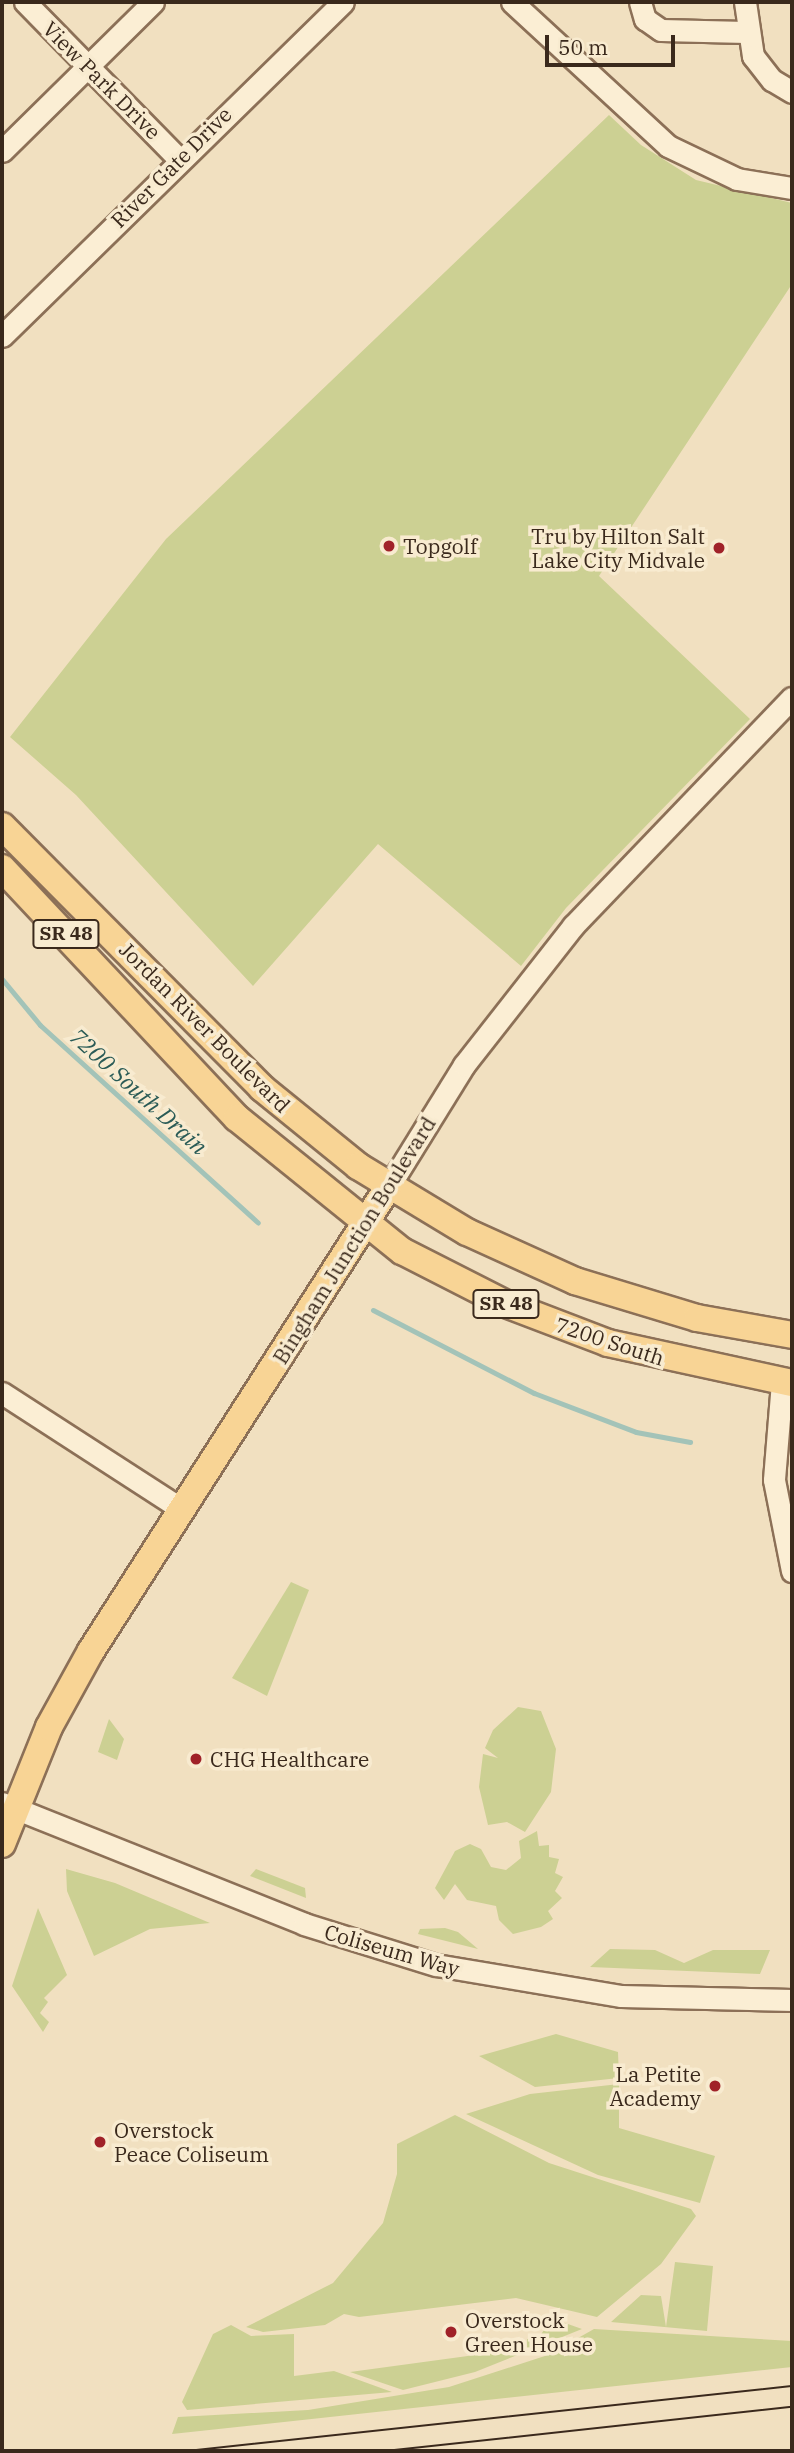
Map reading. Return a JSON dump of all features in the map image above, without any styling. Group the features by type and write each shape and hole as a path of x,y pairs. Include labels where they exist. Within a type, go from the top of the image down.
{"main road":[{"name":"Jordan River Boulevard","path":"2,826 262,1088 389,1186"},
{"name":"Jordan River Boulevard","path":"2,868 218,1100 367,1224"},
{"name":"Bingham Junction Boulevard","path":"2,1844 8,1806 71,1686 181,1509 389,1186"},
{"name":"SR 48","path":"389,1186 476,1237 575,1281 697,1318 792,1335"},
{"name":"7200 South","path":"367,1224 454,1279 557,1325 658,1358 787,1383"}],"street":[{"name":"View Park Drive","path":"25,2 179,159"},
{"path":"2,151 153,2"},
{"name":"River Gate Drive","path":"2,336 179,159 343,2"},
{"path":"512,2 668,146 737,179 792,188"},
{"path":"640,2 645,19 661,30 746,32"},
{"path":"745,2 746,32 764,73 792,92"},
{"name":"Bingham Junction Boulevard","path":"389,1186 464,1065 573,926 792,698"},
{"path":"787,1383 774,1479 792,1571"},
{"path":"2,1393 181,1509"},
{"name":"Coliseum Way","path":"8,1806 304,1924 446,1968 621,1996 792,2000"}],"green space":[{"name":"Topgolf","path":"609,115 641,145 696,180 792,203 792,284 599,576 750,719 566,908 521,966 378,844 253,986 76,795 10,737 166,539"},
{"path":"291,1582 309,1590 267,1696 232,1678"},
{"path":"518,1707 541,1711 556,1749 551,1792 525,1832 507,1822 488,1825 479,1787 483,1754 498,1758 485,1748 493,1730"},
{"path":"109,1719 124,1739 117,1760 98,1752"},
{"path":"537,1831 539,1846 549,1845 549,1857 559,1859 555,1873 563,1877 555,1891 562,1898 548,1911 553,1919 541,1927 513,1934 499,1920 496,1906 467,1900 455,1884 444,1900 435,1888 455,1851 470,1844 481,1849 491,1867 506,1870 521,1858 519,1841"},
{"path":"66,1869 115,1883 210,1923 150,1929 94,1956 67,1891"},
{"path":"256,1869 305,1888 306,1898 250,1876"},
{"path":"38,1908 67,1975 44,1998 48,2002 40,2013 49,2022 43,2032 12,1986"},
{"path":"445,1928 458,1932 478,1949 418,1934 420,1929"},
{"path":"610,1949 655,1950 684,1963 713,1950 770,1950 760,1974 590,1967"},
{"path":"556,2034 618,2052 619,2078 535,2087 479,2056"},
{"path":"619,2084 619,2128 715,2156 700,2203 598,2175 466,2114 530,2094"},
{"path":"455,2115 549,2163 691,2209 696,2216 661,2264 597,2317 516,2298 359,2317 344,2314 325,2325 263,2332 246,2327 333,2283 383,2223 397,2174 397,2144"},
{"path":"675,2262 713,2266 707,2331 611,2322 641,2295 661,2296 666,2327"},
{"path":"551,2318 582,2329 475,2372 403,2390 350,2372 527,2348 527,2339 539,2338"},
{"path":"231,2325 251,2336 294,2334 294,2376 334,2371 392,2392 187,2410 182,2402 213,2334"},
{"path":"594,2329 792,2341 792,2367 172,2434 178,2417 308,2410 449,2387 548,2355"}],"waterway":[{"name":"7200 South Drain","path":"2,979 40,1025 258,1223"},
{"name":"7200 South Drain","path":"373,1310 534,1393 636,1432 690,1442"}],"tram line":[{"path":"187,2451 792,2386"},
{"path":"385,2451 792,2407"}],"place":[{"name":"Topgolf","path":"389,546"},
{"name":"Tru by Hilton Salt Lake City Midvale","path":"719,548"},
{"name":"CHG Healthcare","path":"196,1759"},
{"name":"La Petite Academy","path":"715,2086"},
{"name":"Overstock Peace Coliseum","path":"100,2142"},
{"name":"Overstock Green House","path":"451,2332"}]}
